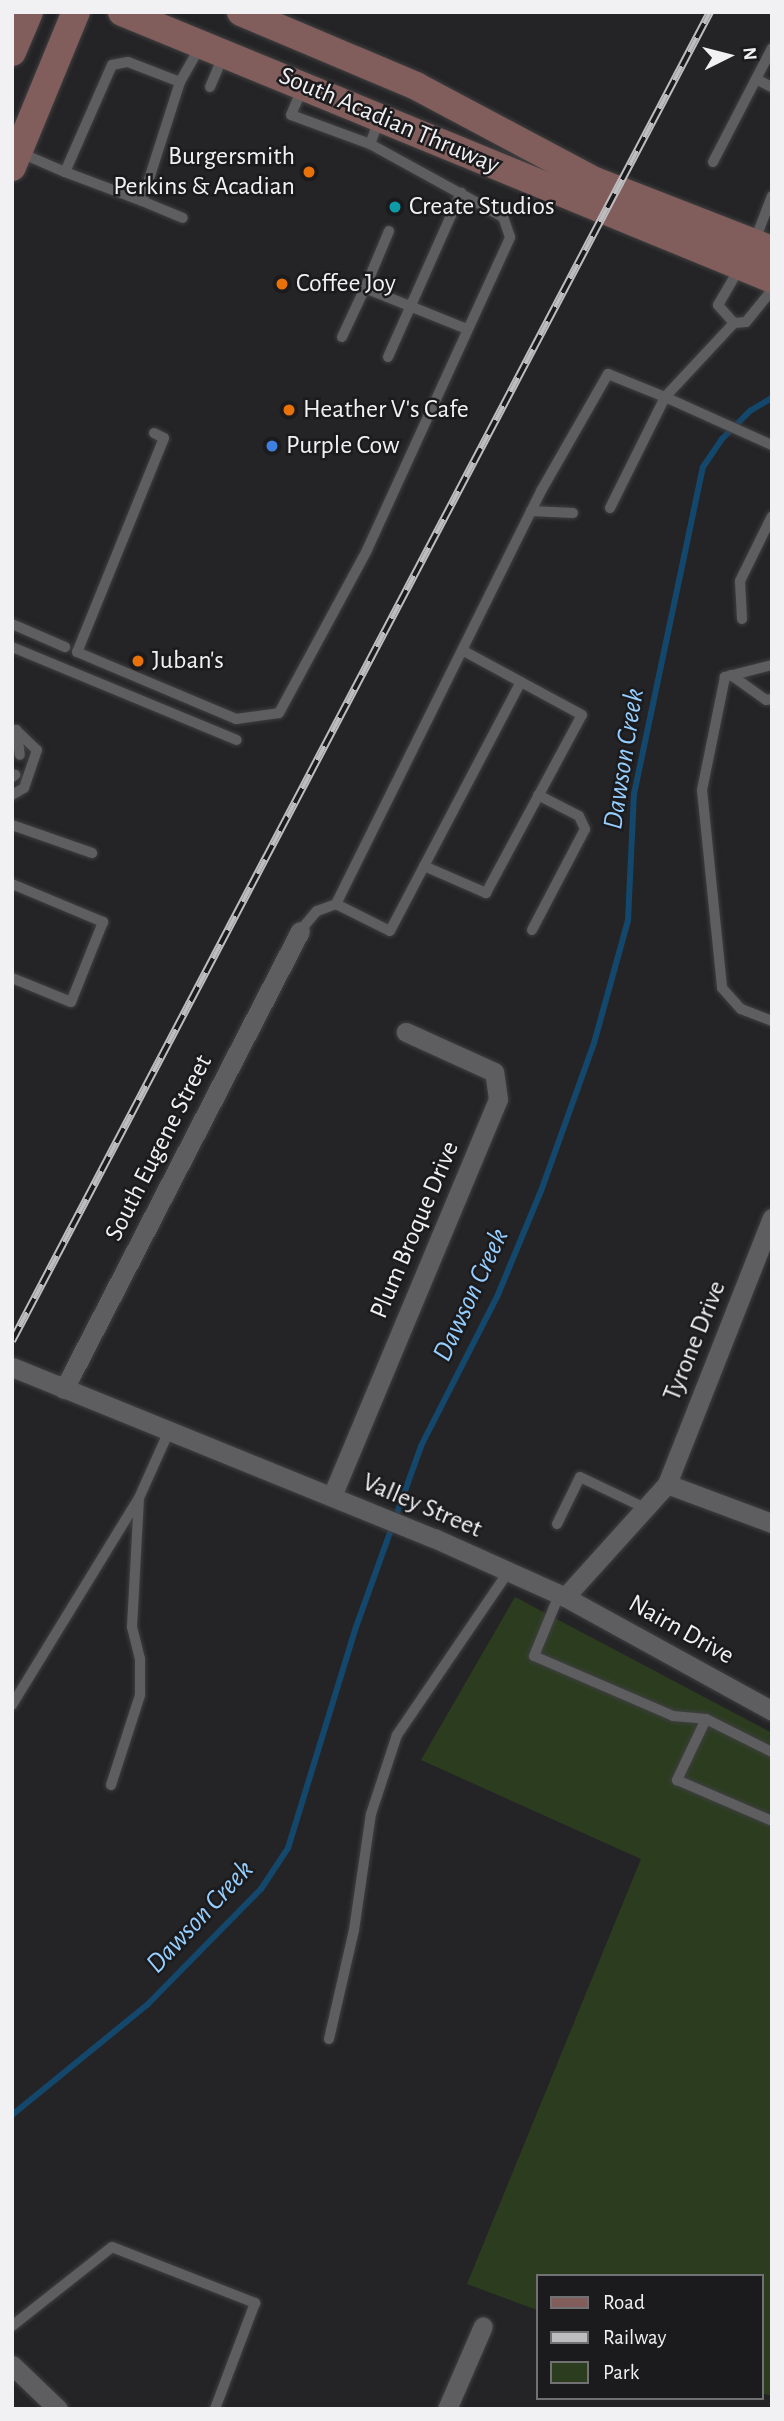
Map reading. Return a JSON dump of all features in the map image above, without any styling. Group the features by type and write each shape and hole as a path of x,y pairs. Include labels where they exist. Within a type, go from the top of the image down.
{"main road":[{"path":"12,52 29,12"},
{"path":"15,160 76,12"},
{"name":"South Acadian Thruway","path":"122,12 380,118 756,253"},
{"name":"South Acadian Thruway","path":"241,12 416,86 595,181 756,253 772,279"}],"street":[{"name":"South Eugene Street","path":"64,1389 300,931"},
{"name":"Plum Broque Drive","path":"333,1496 498,1099 494,1072 406,1032"},
{"name":"Tyrone Drive","path":"667,1484 772,1218"},
{"name":"Valley Street","path":"12,1367 434,1538 562,1596"},
{"path":"562,1596 667,1484 772,1523"},
{"name":"Nairn Drive","path":"562,1596 700,1669 772,1711"},
{"path":"447,2409 482,2326"},
{"path":"13,2369 58,2409"}],"lane":[{"path":"713,163 772,48"},
{"path":"142,201 180,82 213,49"},
{"path":"210,87 213,49"},
{"path":"65,172 111,65 128,62 180,82"},
{"path":"756,79 772,87"},
{"path":"154,433 164,438 77,652 236,719 279,713 366,550 510,237 503,216 370,144 291,115 303,85"},
{"path":"370,144 380,118"},
{"path":"15,160 65,172 183,218"},
{"path":"388,357 461,193"},
{"path":"734,323 718,305 756,253 772,196"},
{"path":"342,337 389,231"},
{"path":"365,288 467,329"},
{"path":"610,508 665,397 734,323 746,322 772,290"},
{"path":"300,931 317,911 336,904 531,511 608,373 772,445"},
{"path":"531,511 573,513"},
{"path":"742,619 740,581 772,516"},
{"path":"12,624 65,646"},
{"path":"12,647 237,740"},
{"path":"424,866 486,893 582,715 462,650"},
{"path":"772,665 724,677 702,790 722,988 741,1009 772,1021"},
{"path":"731,675 766,700 772,699"},
{"path":"336,904 390,931 521,682"},
{"path":"13,730 21,740 19,755"},
{"path":"12,795 24,788 36,760 37,750 13,730"},
{"path":"532,930 585,829 579,816 538,794"},
{"path":"12,825 92,853"},
{"path":"12,884 103,922 71,1002 12,978"},
{"path":"12,1705 139,1498 169,1431"},
{"path":"556,1524 580,1477 645,1508"},
{"path":"111,1785 140,1695 140,1658 132,1627 139,1498"},
{"path":"330,2039 354,1930 371,1814 397,1735 508,1572"},
{"path":"562,1596 534,1656 673,1716 706,1719 772,1752"},
{"path":"706,1719 677,1780 772,1821"},
{"path":"12,2326 112,2247 255,2303 215,2409"}],"green space":[{"path":"515,1597 772,1733 772,2396 763,2394 763,2274 536,2274 536,2310 467,2284 641,1859 421,1760"}],"waterway":[{"name":"Dawson Creek","path":"12,2115 147,2005 261,1889 288,1848 356,1627 421,1446 497,1297 541,1191 594,1043 628,920 634,794 703,467 722,439 750,411 772,398"}],"railway":[{"path":"12,1341 710,12"}],"place":[{"name":"Burgersmith Perkins & Acadian","path":"309,172"},
{"name":"Create Studios","path":"395,207"},
{"name":"Coffee Joy","path":"282,284"},
{"name":"Heather V's Cafe","path":"289,410"},
{"name":"Purple Cow","path":"272,446"},
{"name":"Juban's","path":"138,661"}]}
